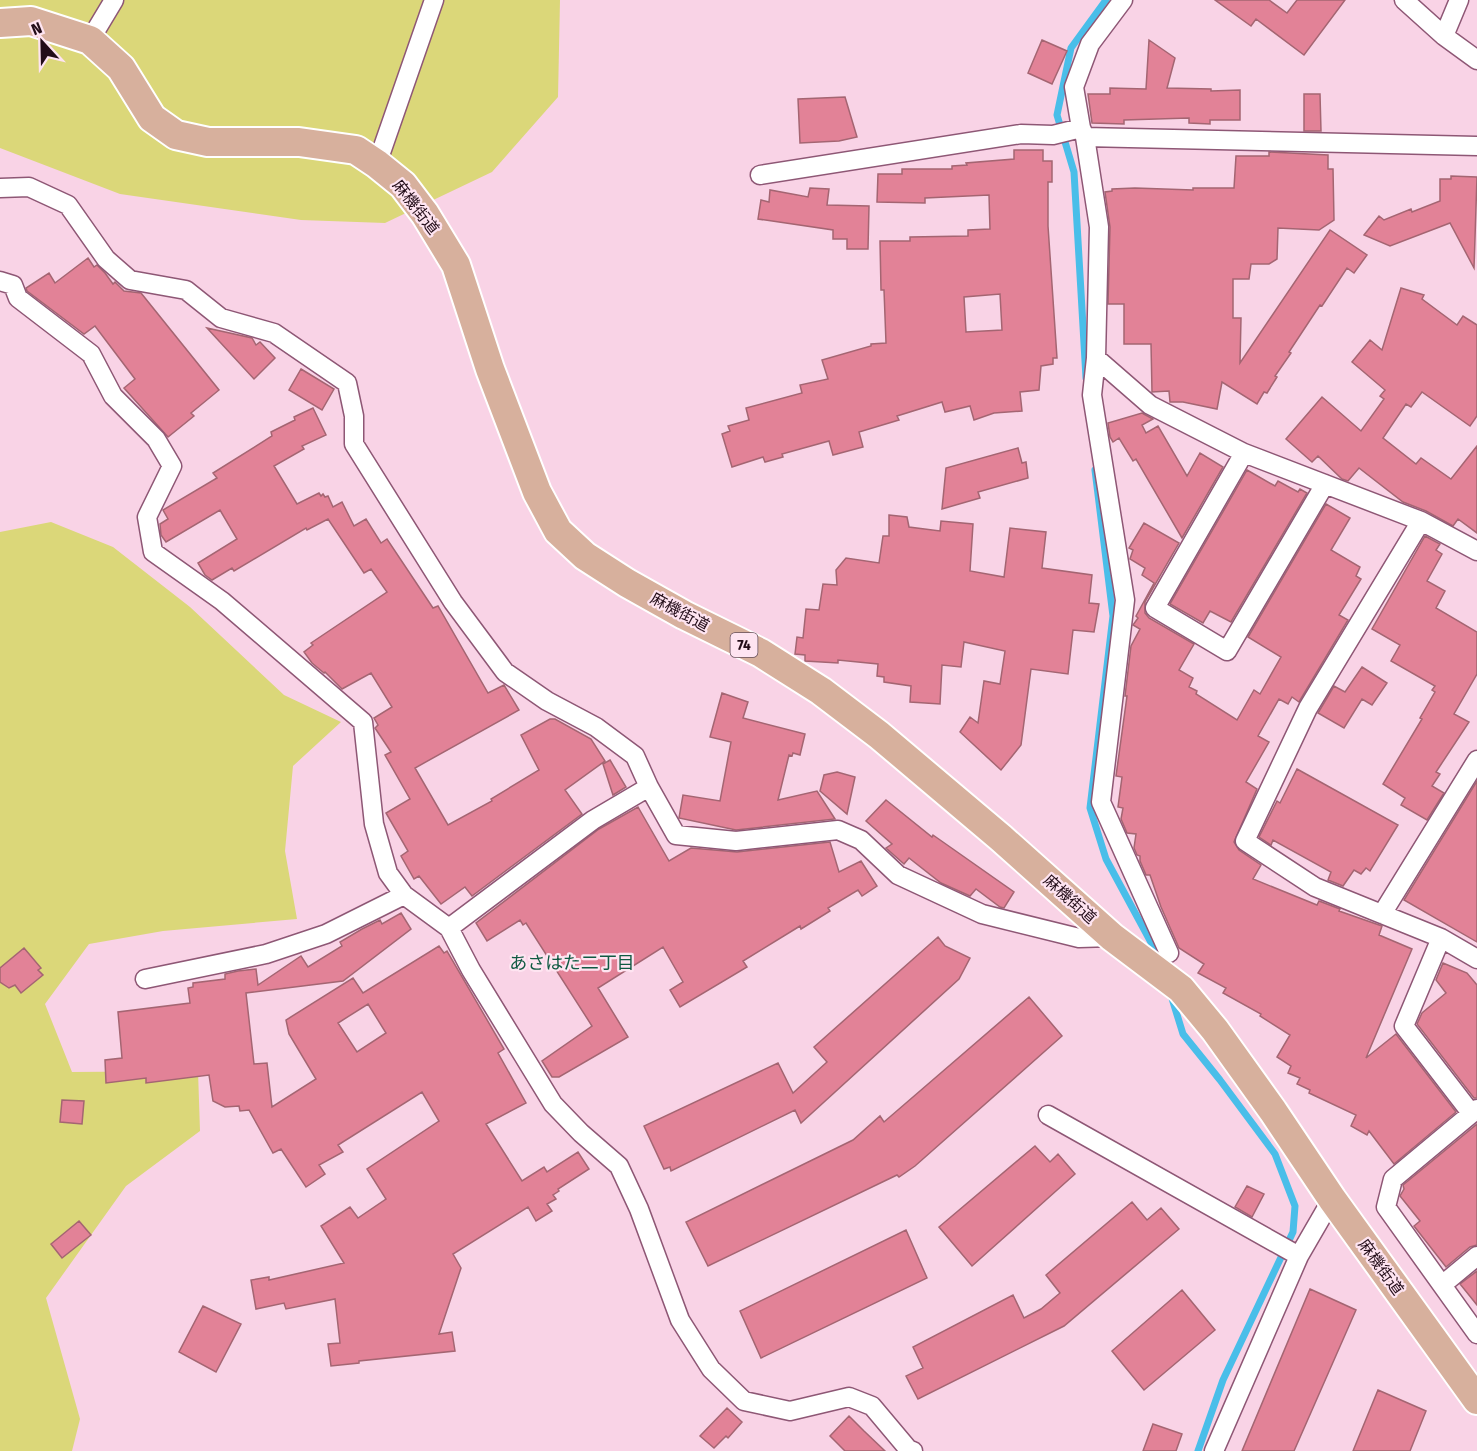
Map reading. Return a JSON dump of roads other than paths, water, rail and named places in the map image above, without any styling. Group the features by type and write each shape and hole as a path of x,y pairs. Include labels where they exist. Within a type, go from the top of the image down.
{"main road":[{"name":"麻機街道","path":"0,23 31,21 90,40 121,68 152,118 176,135 208,142 299,142 356,150 403,185 425,214 456,265 490,369 528,470 558,531 585,556 627,583 684,615 761,653 821,691 928,776 1112,937 1181,989 1215,1029 1332,1199 1477,1400"}],"street":[{"path":"90,40 114,0"},
{"path":"377,164 434,0"},
{"path":"1123,0 1090,44 1074,87 1072,133 1099,227 1096,358 1092,395 1125,600 1101,802 1169,953"},
{"path":"1404,0 1444,36 1477,60"},
{"path":"1444,36 1459,0"},
{"path":"760,175 1021,134 1072,133 1477,146"},
{"path":"0,188 29,187 68,205 106,260 130,280 186,290 221,318 274,333 347,383 354,416 354,444 481,642 505,672 547,701 596,728 635,756 649,787 676,835 736,841 838,830 861,840 898,875 982,914 1079,938 1112,937"},
{"path":"0,281 13,285 18,298 91,354 113,396 156,439 172,466 147,518 153,552 222,601 363,722 374,824 388,873 404,895 449,928 471,970 553,1104 580,1133 619,1166 639,1209 680,1320 711,1369 744,1401 790,1411 849,1397 872,1406 909,1450 913,1451"},
{"path":"1096,358 1150,405 1244,453 1421,521 1477,551"},
{"path":"1244,453 1155,608 1227,651 1324,484"},
{"path":"1421,521 1308,708 1245,842 1315,888 1441,938 1477,959"},
{"path":"1382,914 1477,760"},
{"path":"449,928 593,820 649,787"},
{"path":"145,979 267,954 326,934 404,895"},
{"path":"1441,938 1404,1026 1474,1111 1393,1179 1386,1207 1477,1334"},
{"path":"1048,1115 1299,1256"},
{"path":"1214,1451 1299,1256 1332,1199"},
{"path":"1442,1285 1477,1256"}],"waterway":[{"path":"1086,378 1074,172 1057,115 1071,48 1106,0"},
{"path":"1095,470 1113,616 1090,808 1106,859 1160,959"},
{"path":"1170,992 1183,1034 1275,1154 1295,1206 1293,1232 1223,1380 1198,1451"}],"district":[{"name":"あさはた二丁目","path":"572,963"}]}
